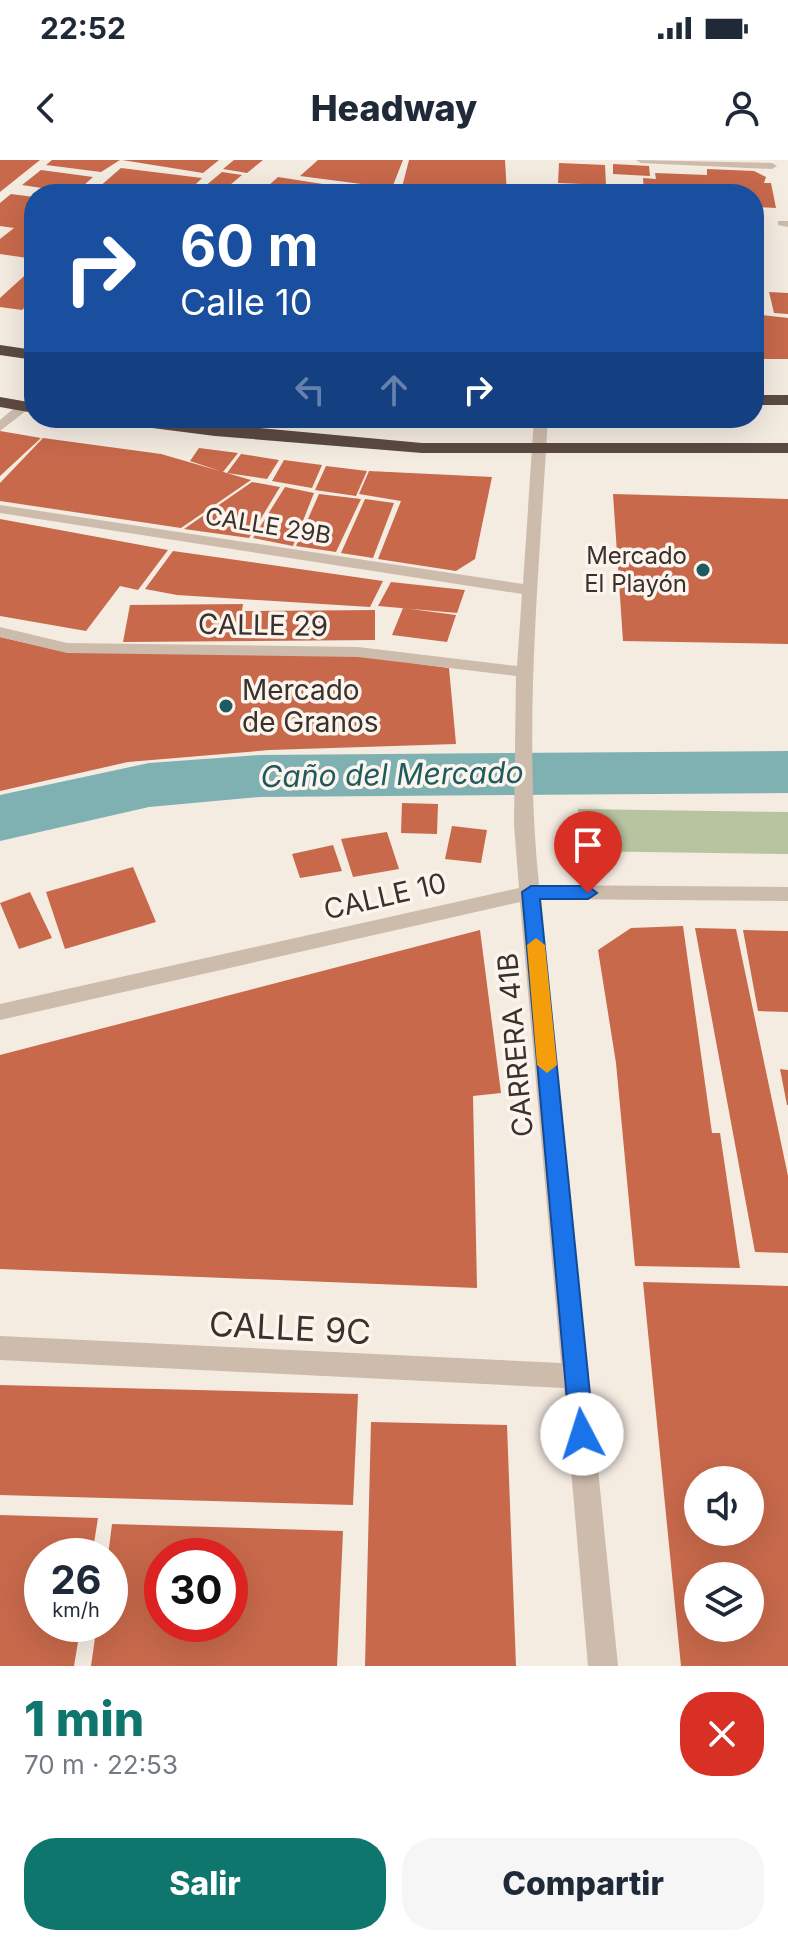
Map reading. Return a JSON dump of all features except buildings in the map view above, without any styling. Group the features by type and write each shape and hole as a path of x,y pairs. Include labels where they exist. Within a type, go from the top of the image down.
{"highway":[{"path":"0,350 24,354"},
{"path":"764,400 788,400"},
{"path":"0,402 24,406"},
{"path":"191,428 422,448 788,448"}],"street":[{"path":"641,160 772,166"},
{"path":"0,427 24,410"},
{"name":"CARRERA 41B","path":"541,428 528,590 523,708 523,825 603,1666"},
{"name":"CALLE 29B","path":"0,509 528,590"},
{"name":"CALLE 29","path":"0,632 67,648 358,652 525,672"},
{"name":"CALLE 10","path":"0,1012 531,892 788,894"},
{"name":"CALLE 9C","path":"0,1348 577,1376"}],"green space":[{"path":"578,809 788,812 788,854 578,851"}],"waterway":[{"name":"Caño del Mercado","path":"0,818 149,785 260,776 788,772"}],"slow traffic":[{"path":"536,945 547,1065"}],"place":[{"name":"Mercado El Playón","path":"703,570"},
{"name":"Mercado de Granos","path":"226,706"}],"route":[{"path":"582,1434 531,892 588,893"}]}
